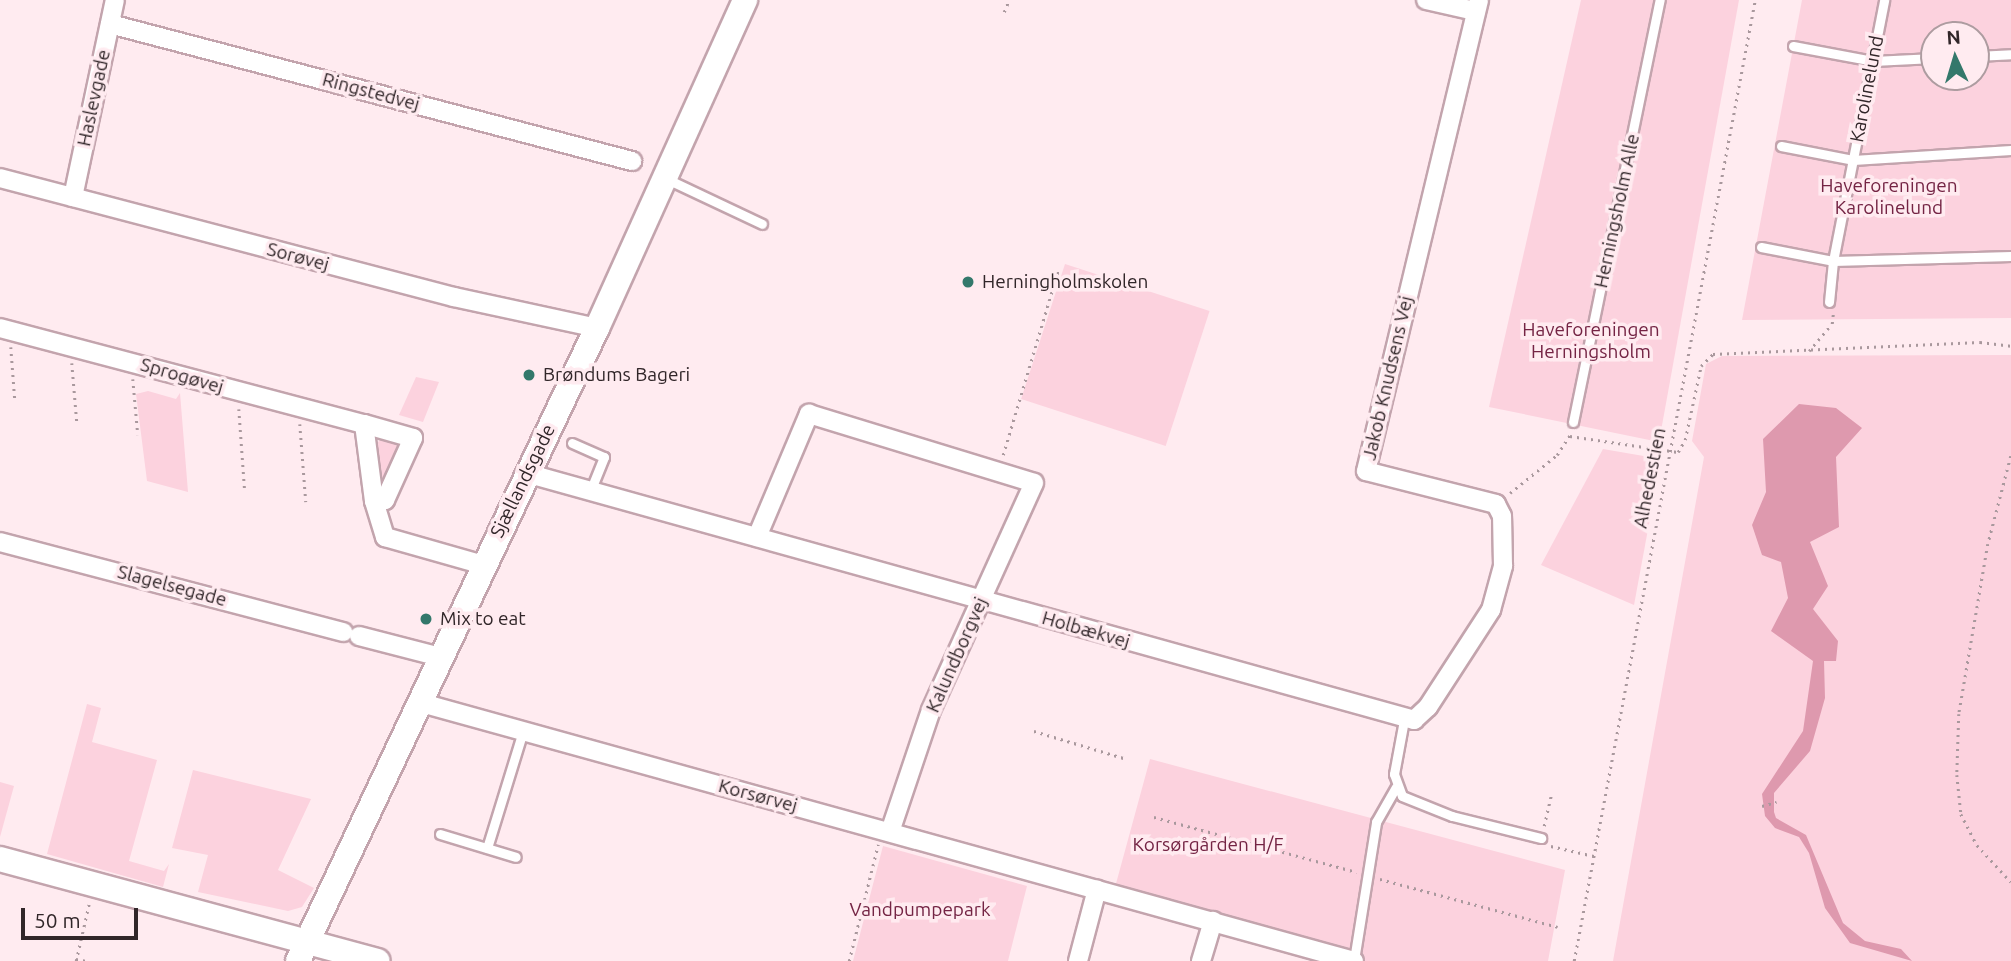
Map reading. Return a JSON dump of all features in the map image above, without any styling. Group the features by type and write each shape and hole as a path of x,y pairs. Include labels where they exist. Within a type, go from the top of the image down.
{"street":[{"name":"Haslevgade","path":"73,197 115,0"},
{"name":"Sjællandsgade","path":"303,950 526,473 597,328 746,0"},
{"path":"1426,0 1477,6"},
{"name":"Jakob Knudsens Vej","path":"1477,6 1366,471 1496,504"},
{"name":"Ringstedvej","path":"110,24 632,160"},
{"name":"Sorøvej","path":"0,178 454,298 597,328"},
{"name":"Sprogøvej","path":"5,329 413,438 385,500 374,500"},
{"path":"757,537 809,414 998,472"},
{"path":"364,424 374,500 385,537 483,565"},
{"name":"Kalundborgvej","path":"886,831 931,710 1034,483 998,472"},
{"name":"Holbækvej","path":"526,473 1409,720"},
{"path":"1409,720 1428,708 1491,610 1503,566 1502,516 1496,504"},
{"name":"Slagelsegade","path":"0,541 440,657"},
{"name":"Korsørvej","path":"418,702 522,734 1354,960"},
{"path":"0,859 94,884 303,950 377,961"},
{"path":"1079,961 1097,889"},
{"path":"1201,961 1213,921"}],"lane":[{"name":"Herningsholm Alle","path":"1573,422 1660,0"},
{"name":"Karolinelund","path":"1829,302 1833,261 1884,0"},
{"path":"1793,46 1873,61 1920,59"},
{"path":"1990,55 2011,54"},
{"path":"1781,146 1853,160 2011,150"},
{"path":"665,178 762,224"},
{"path":"1761,247 1833,261 2011,256"},
{"path":"572,443 604,457 590,491"},
{"path":"1354,960 1376,822 1396,787 1409,720"},
{"path":"487,848 522,734"},
{"path":"1396,787 1402,796 1452,816 1541,838"},
{"path":"440,834 516,856"}],"path":[{"path":"1004,12 1009,0"},
{"name":"Alhedestien","path":"1574,961 1755,0"},
{"path":"998,472 1058,270"},
{"path":"1809,351 1832,324 1829,302"},
{"path":"5,329 15,400"},
{"path":"1570,436 1669,454 1678,452 1685,440 1706,359 1725,352 1809,351 1980,342 2011,346"},
{"path":"71,345 77,422"},
{"path":"132,362 138,435"},
{"path":"237,391 245,492"},
{"path":"298,407 306,502"},
{"path":"1496,504 1557,455 1570,436 1573,422"},
{"path":"2011,456 1988,544 1964,688 1957,775 1961,814 1977,845 2011,882"},
{"path":"1034,731 1127,759"},
{"path":"1551,795 1541,838 1542,845 1594,856"},
{"path":"1762,806 1776,802"},
{"path":"849,961 886,831"},
{"path":"87,961 76,960 94,884"}],"green space":[{"name":"Haveforeningen Herningsholm","path":"1581,0 1739,0 1659,442 1489,407"},
{"name":"Haveforeningen Karolinelund","path":"1802,0 2011,0 2011,318 1742,320"},
{"path":"1065,264 1210,311 1166,446 1021,399"},
{"path":"2011,355 2011,961 1613,961 1704,457 1692,441 1706,364 1722,356"},
{"path":"416,377 439,382 423,422 399,415"},
{"path":"148,391 176,399 180,393 188,492 147,481 136,394"},
{"path":"385,434 403,443 383,487 378,487 373,448"},
{"path":"1603,449 1661,459 1634,605 1541,565"},
{"path":"87,704 101,708 92,742 157,760 129,861 164,871 169,864 163,887 47,854"},
{"name":"Korsørgården H/F","path":"1150,759 1565,870 1548,961 1361,961 1361,955 1114,891"},
{"path":"193,770 311,799 278,870 314,888 302,907 288,911 198,892 208,855 172,848"},
{"path":"0,782 14,786 0,837"},
{"name":"Vandpumpepark","path":"883,846 1027,886 1008,961 853,961"}],"shaded area":[{"path":"1799,404 1836,408 1862,428 1836,457 1839,527 1810,542 1828,586 1813,609 1838,641 1836,661 1824,661 1825,698 1810,751 1774,793 1774,812 1776,818 1806,835 1843,923 1865,941 1901,949 1912,961 1850,943 1825,908 1809,853 1799,837 1775,828 1765,816 1762,794 1803,731 1813,661 1771,631 1788,598 1781,562 1762,555 1752,525 1766,492 1763,439"}],"place":[{"name":"Herningholmskolen","path":"968,282"},
{"name":"Brøndums Bageri","path":"529,375"},
{"name":"Mix to eat","path":"426,619"}]}
